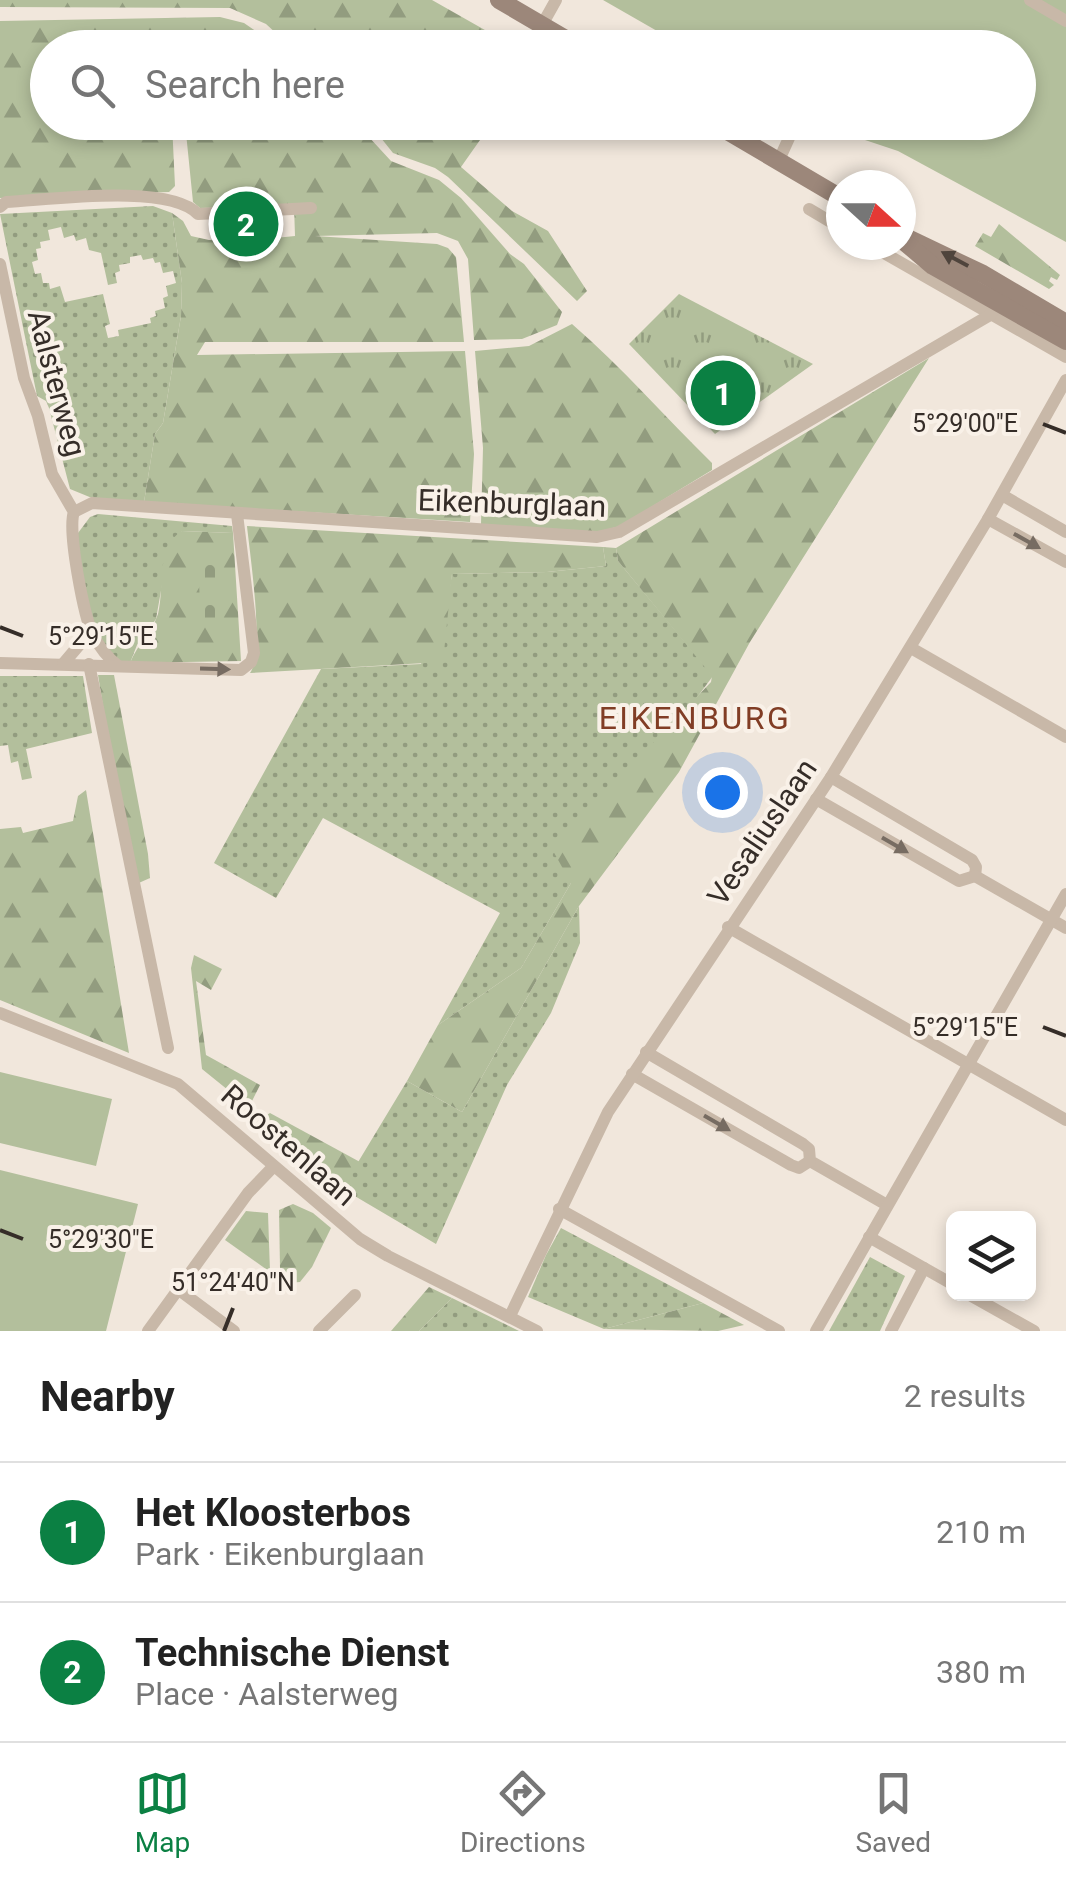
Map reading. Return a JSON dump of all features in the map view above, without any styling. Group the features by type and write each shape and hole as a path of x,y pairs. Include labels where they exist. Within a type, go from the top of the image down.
{"main road":[{"path":"499,0 550,30"},
{"path":"743,140 826,189"},
{"path":"916,242 938,250 999,302 1066,342"},
{"path":"999,302 1066,323"}],"street":[{"path":"542,25 556,0"},
{"path":"1030,0 1066,21"},
{"path":"778,160 789,140"},
{"path":"0,207 6,202 138,196 183,202 198,214 311,208"},
{"path":"809,208 826,219"},
{"path":"904,260 999,302 1066,358"},
{"name":"Aalsterweg","path":"0,264 24,378 52,474 74,512 70,531 90,631"},
{"name":"Eikenburglaan","path":"237,514 598,538 619,532 867,388 999,302"},
{"name":"Vesaliuslaan","path":"510,1316 608,1112 816,799 911,648 1066,380"},
{"path":"1002,495 1066,532"},
{"path":"0,664 241,670 252,662 237,514 92,503 74,512"},
{"path":"988,519 1066,562"},
{"path":"63,664 90,631 117,666"},
{"path":"911,648 1066,737"},
{"path":"90,664 168,1048"},
{"path":"830,777 972,860 975,876"},
{"path":"816,799 960,881 975,876 1066,928"},
{"path":"816,1331 1066,894"},
{"path":"728,927 1066,1120"},
{"name":"Roostenlaan","path":"0,1012 178,1084 360,1239 538,1331"},
{"path":"646,1052 804,1144 810,1161"},
{"path":"632,1074 791,1166 799,1168 810,1161"},
{"path":"810,1161 887,1205"},
{"path":"148,1331 248,1192 273,1167"},
{"path":"559,1209 779,1331"},
{"path":"870,1237 946,1280"},
{"path":"890,1331 924,1268"},
{"path":"179,1290 232,1331"},
{"path":"319,1331 356,1295"},
{"path":"980,1301 1034,1331"}],"green space":[{"path":"0,0 432,0 485,30 273,30 230,8 0,7"},
{"path":"603,0 1066,0 1066,242 898,151 865,140 1036,140 1036,30 655,30"},
{"path":"220,17 254,30 30,30 30,140 173,140 175,186 169,192 0,198 0,21"},
{"path":"187,140 372,140 391,161 439,180 524,264 562,312 557,325 522,339 474,340 468,259 458,241 437,233 315,236 448,248 456,257 464,342 205,342 197,355 465,351 474,454 470,522 144,502 155,434 163,423 181,316 182,283 172,213 183,221 191,236 237,239 238,254 264,254 265,239 295,236 294,206 200,208 193,202"},
{"path":"383,140 480,140 461,167 512,211 548,231 587,291 577,301 448,177 435,168 393,153"},
{"path":"153,206 172,213 182,283 181,316 163,423 155,434 144,502 92,498 70,489 49,408 37,396 0,214","holes":["61,227 64,238 86,238 89,250 101,253 108,285 117,283 115,273 120,271 119,265 130,263 130,257 153,258 155,263 160,262 163,273 173,271 176,283 166,286 165,308 155,311 151,323 118,330 119,336 108,338 105,326 110,324 103,294 65,302 60,286 50,289 49,283 43,283 41,273 35,274 32,262 38,260 36,249 41,248 40,242 50,240 48,230"]},
{"path":"999,224 1060,275 1057,280 1051,277 1049,281 1054,285 1049,289 975,246 983,233 991,237"},
{"path":"679,294 813,364 715,434 629,344"},
{"path":"572,324 712,463 712,470 620,526 595,533 481,524 483,448 475,351 529,346"},
{"path":"929,358 750,642 679,772 579,906 462,1112 407,1081 438,1025 521,968 571,883 552,849 711,682 712,676 618,561 616,548"},
{"path":"98,514 232,526 233,533 182,531 162,585 156,619 137,645 130,663 118,662 95,637 75,537 90,517"},
{"path":"247,526 603,547 606,566 452,574 443,662 250,673 256,625"},
{"path":"182,531 233,533 241,661 130,663 158,614 164,557"},
{"path":"603,547 616,548 618,561 713,676 571,883 521,968 438,1025 500,913 323,818 276,898 214,863 321,669 421,664 449,593 452,574 606,566"},
{"path":"219,557 223,619 221,623 204,625 198,564 201,558"},
{"path":"98,675 114,675 148,854 150,878 132,886"},
{"path":"0,676 83,676 92,733 26,749 32,778 22,780 18,761 11,763 8,745 0,746"},
{"path":"86,790 129,1053 0,1000 0,829 21,827 23,833 73,821 78,796"},
{"path":"579,906 580,943 551,1013 507,1085 436,1244 353,1195 340,1192 407,1081 462,1112"},
{"path":"194,955 222,969 211,990 196,981 206,1055 260,1085 249,1107 202,1069 191,968"},
{"path":"0,1072 112,1099 96,1166 0,1143"},
{"path":"270,1113 360,1162 340,1192 262,1118"},
{"path":"0,1170 138,1204 106,1331 0,1331"},
{"path":"293,1204 313,1213 331,1228 300,1282 287,1283 280,1268 279,1210"},
{"path":"246,1211 268,1213 270,1272 225,1240"},
{"path":"561,1228 703,1303 604,1329 528,1297"},
{"path":"870,1257 905,1276 880,1331 829,1331"},
{"path":"429,1287 452,1298 419,1331 391,1331"},
{"path":"452,1298 519,1331 419,1331"},
{"path":"703,1303 744,1325 718,1331 604,1329"}],"place":[{"name":"Technische Dienst","path":"246,224"},
{"name":"Het Kloosterbos","path":"723,393"}],"district":[{"name":"EIKENBURG","path":"695,718"}]}
